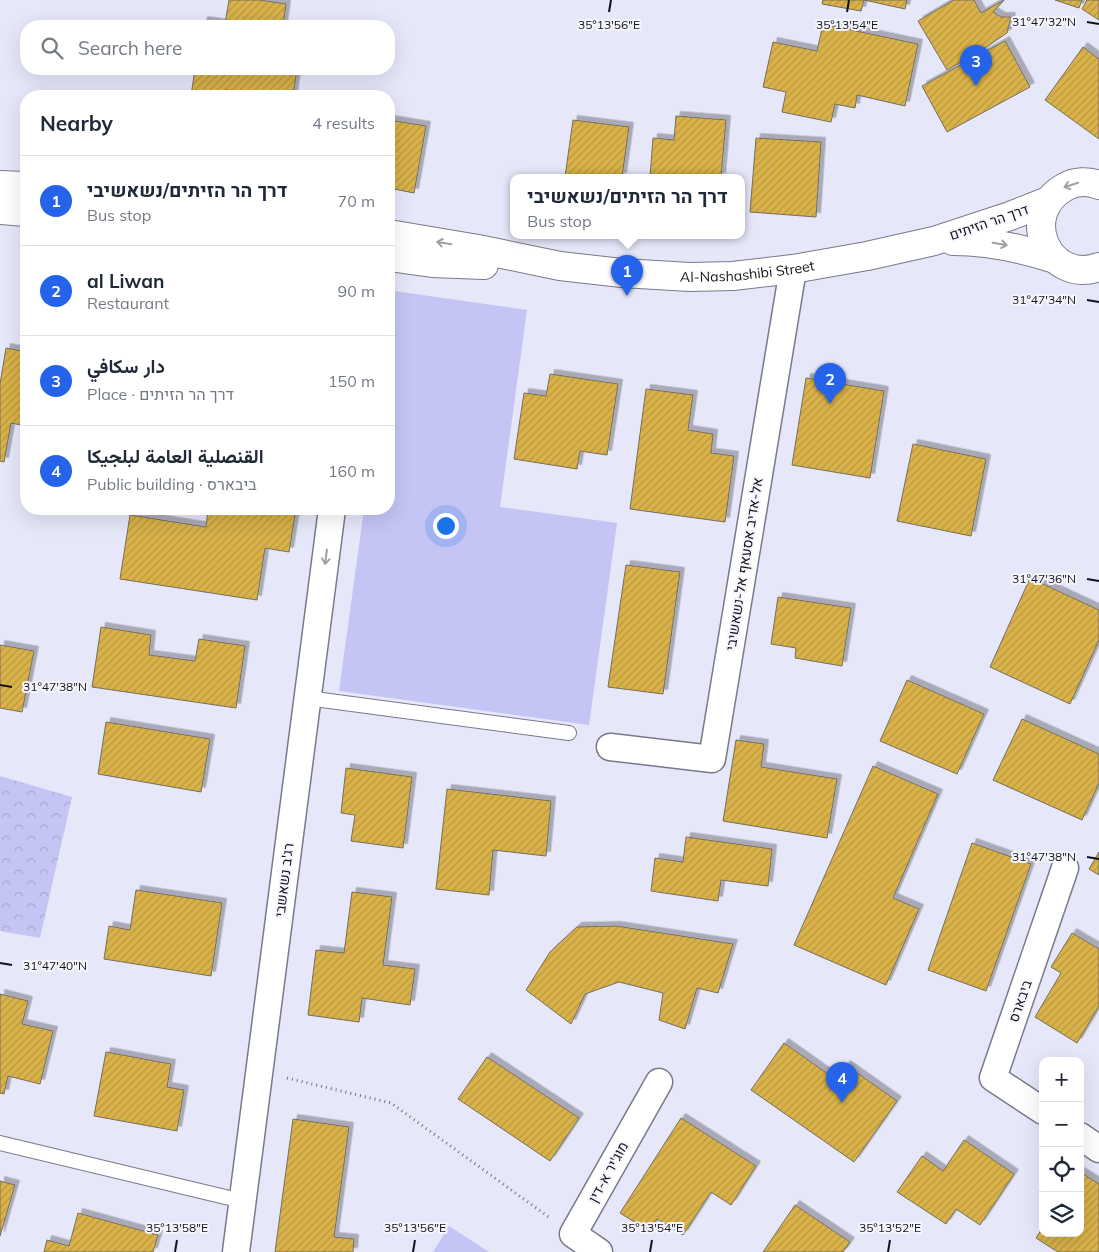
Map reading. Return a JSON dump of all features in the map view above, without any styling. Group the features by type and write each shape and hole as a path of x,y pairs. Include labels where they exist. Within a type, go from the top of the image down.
{"street":[{"path":"1055,259 1041,237 1041,218 1048,201 1057,191 1068,184 1081,182 1099,185"},
{"path":"6,188 20,205"},
{"name":"דרך הר הזיתים","path":"934,241 1010,216 1048,201"},
{"name":"דרך הר הזיתים","path":"934,241 991,243 1032,251 1055,259 1074,269 1098,268"},
{"name":"Al-Nashashibi Street","path":"395,242 478,249 560,266 690,277 733,276 793,269 867,256 934,241"},
{"name":"אל-אדיב אסעאף אל-נשאשיבי","path":"610,747 712,759 793,269"},
{"name":"רג'ב נשאשבי","path":"236,1252 331,515"},
{"name":"ביבארס","path":"1039,1108 993,1078 1065,868"},
{"name":"מוג'יר א-דין","path":"573,1234 659,1082"},
{"path":"1084,1139 1099,1149"},
{"path":"573,1234 599,1252"}],"lane":[{"path":"308,698 569,734"},
{"path":"0,1143 242,1201"}],"path":[{"path":"259,1071 391,1103 573,1234"}],"green space":[{"path":"395,291 527,310 500,507 617,523 589,725 339,691 363,515 395,515"},
{"path":"0,776 72,797 40,938 0,931"},
{"path":"449,1226 489,1252 433,1252"}],"building":[{"path":"229,0 260,0 286,4 284,20 226,20"},
{"path":"823,0 864,0 861,11 822,4"},
{"path":"864,0 907,0 905,9"},
{"path":"954,0 974,0 981,13 1004,0 993,12 1001,17 1011,17 1007,33 947,70 918,21"},
{"path":"1055,0 1082,0 1079,8"},
{"path":"1087,0 1099,0 1099,20 1082,9"},
{"path":"823,24 918,44 905,106 857,95 855,108 835,104 831,122 782,112 786,92 763,87 773,42 817,51"},
{"path":"1005,41 1030,87 947,132 922,86"},
{"path":"1083,47 1099,59 1099,139 1045,100"},
{"path":"194,75 296,75 294,90 192,90"},
{"path":"676,116 726,120 721,174 650,174 653,138 674,140"},
{"path":"573,120 629,127 622,174 565,174"},
{"path":"395,121 426,126 414,193 395,189"},
{"path":"756,138 821,142 816,217 750,212"},
{"path":"6,348 20,351 20,425 11,423 4,462 0,461 0,384"},
{"path":"550,374 618,384 607,455 580,451 577,469 514,459 524,393 546,396"},
{"path":"806,378 884,391 870,478 792,465"},
{"path":"646,389 693,395 688,430 713,434 711,453 734,456 725,522 630,509"},
{"path":"913,444 986,459 971,536 897,521"},
{"path":"130,515 206,527 207,515 295,515 289,552 265,548 257,600 120,579"},
{"path":"626,565 680,572 663,694 608,687"},
{"path":"1030,578 1099,610 1099,640 1070,704 990,667"},
{"path":"778,597 851,608 842,666 795,658 796,648 771,644"},
{"path":"101,627 151,635 149,655 195,661 199,639 245,646 236,708 92,687"},
{"path":"0,645 34,651 22,712 0,708"},
{"path":"907,680 984,714 957,774 880,741"},
{"path":"1022,719 1099,754 1099,783 1082,820 993,780"},
{"path":"106,722 210,739 201,792 98,774"},
{"path":"736,740 764,744 761,767 837,779 827,838 723,821"},
{"path":"873,766 938,794 893,898 919,909 886,985 794,945"},
{"path":"346,768 412,777 403,848 351,841 355,815 341,813"},
{"path":"447,789 551,801 546,856 493,850 489,895 436,889"},
{"path":"686,837 772,849 768,886 721,880 718,901 651,891 655,858 683,862"},
{"path":"972,843 1031,864 986,991 928,970"},
{"path":"1099,852 1099,875 1089,869"},
{"path":"136,890 222,903 211,976 104,959 109,926 130,930"},
{"path":"352,892 392,897 383,965 415,969 410,1005 362,998 359,1022 308,1015 316,950 344,953"},
{"path":"616,926 733,944 718,993 697,988 685,1029 659,1020 663,993 619,982 585,994 571,1024 526,990 550,952 577,927"},
{"path":"1072,933 1099,949 1099,1006 1077,1043 1035,1017 1061,973 1051,967"},
{"path":"0,994 28,1001 22,1024 53,1031 40,1084 8,1076 4,1094 0,1093"},
{"path":"784,1043 835,1079 846,1065 897,1101 854,1162 751,1090"},
{"path":"106,1052 171,1064 167,1087 184,1090 177,1131 94,1116"},
{"path":"487,1057 579,1118 550,1161 458,1099"},
{"path":"681,1118 756,1166 731,1205 711,1192 683,1235 657,1219 649,1231 620,1213"},
{"path":"293,1119 349,1127 334,1237 354,1239 353,1252 275,1252"},
{"path":"964,1140 1014,1174 980,1225 956,1209 946,1224 897,1192 922,1156 943,1171"},
{"path":"1084,1175 1099,1184 1099,1252 1058,1252 1036,1238 1039,1233 1039,1237 1084,1237"},
{"path":"0,1181 15,1185 0,1236"},
{"path":"795,1205 850,1242 843,1252 763,1252"},
{"path":"78,1213 158,1235 153,1252 44,1252 47,1240 69,1246"}],"place":[{"name":"دار سكافي","path":"976,86"},
{"name":"דרך הר הזיתים/נשאשיבי","path":"627,296"},
{"name":"al Liwan","path":"830,404"},
{"name":"القنصلية العامة لبلجيكا","path":"842,1103"}]}
